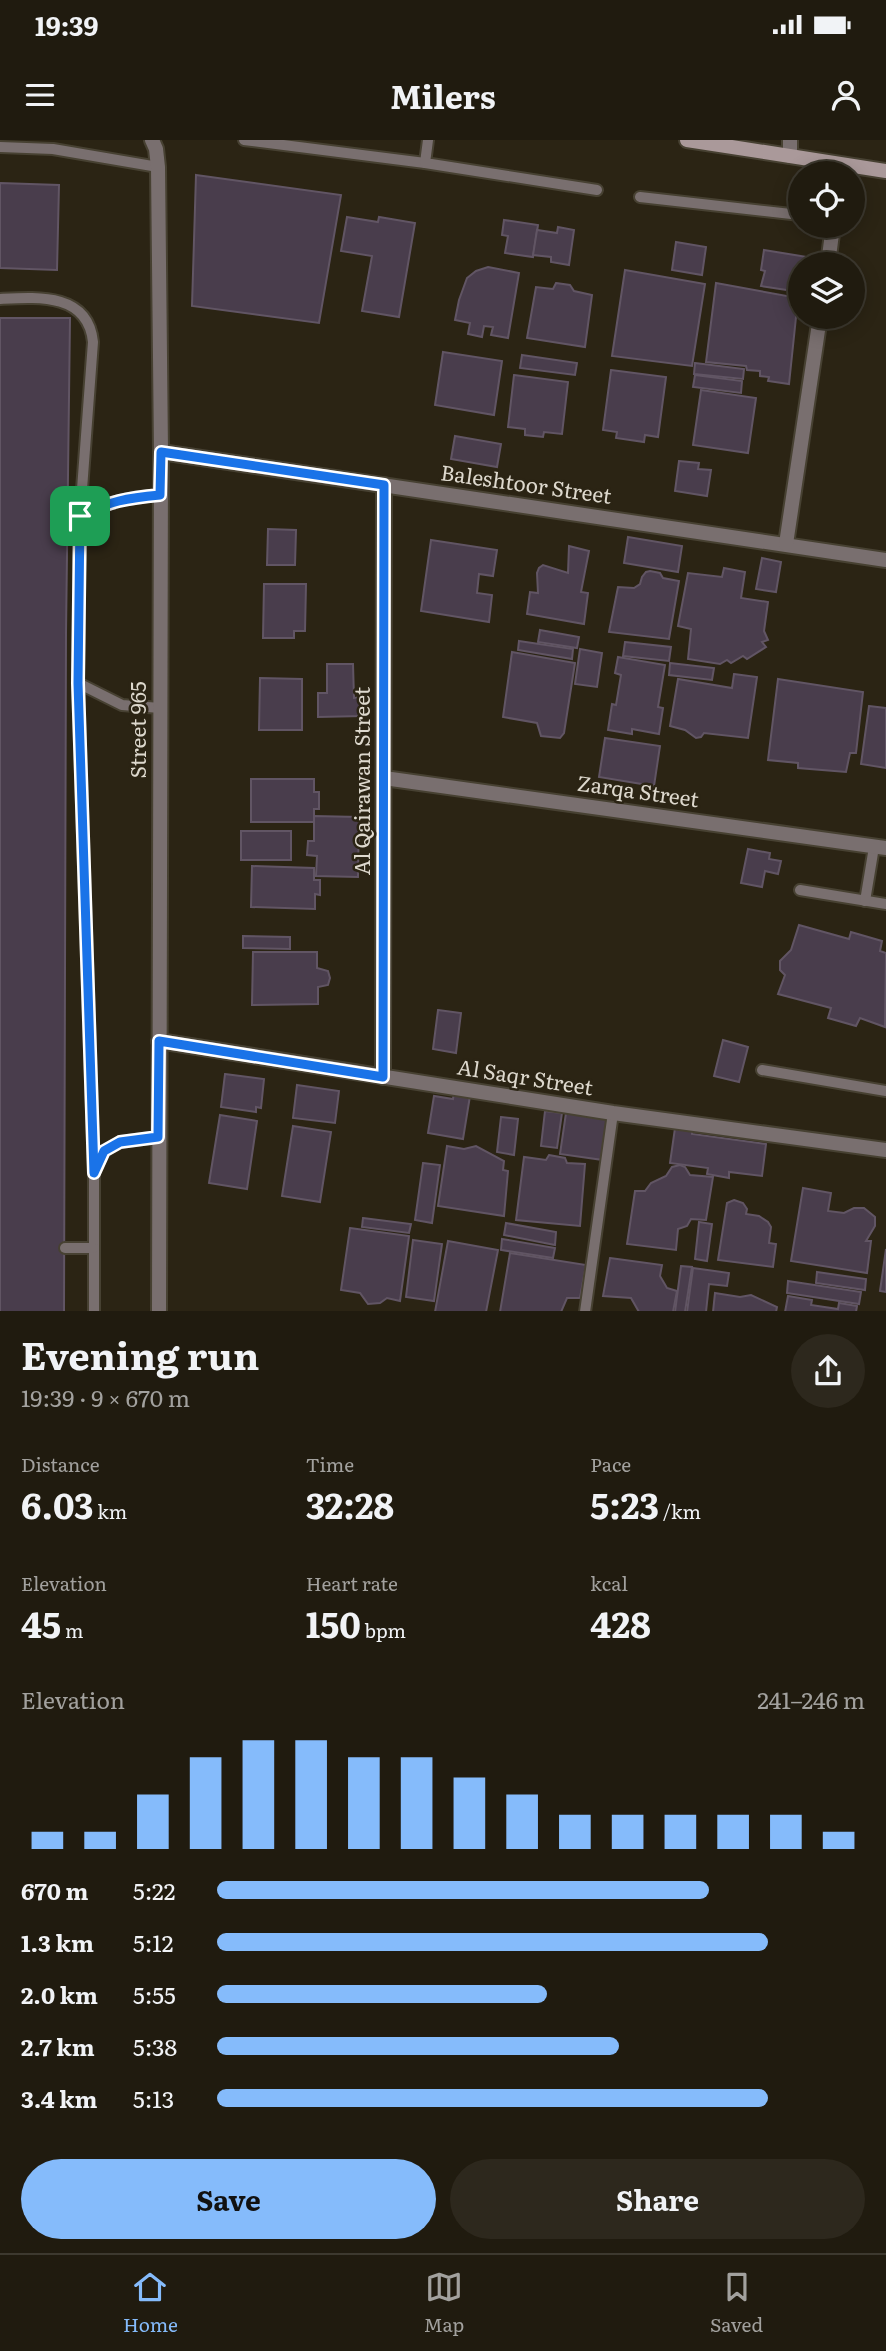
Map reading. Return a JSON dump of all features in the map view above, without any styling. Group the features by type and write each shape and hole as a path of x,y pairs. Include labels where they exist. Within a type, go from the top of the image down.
{"street":[{"path":"687,140 810,161"},
{"path":"790,140 790,156"},
{"name":"Street 965","path":"157,143 161,452 159,1311"},
{"path":"865,170 886,171"},
{"path":"786,544 818,329"},
{"name":"Baleshtoor Street","path":"161,452 886,560"},
{"name":"Al Qairawan Street","path":"383,1077 384,485"},
{"name":"Zarqa Street","path":"384,778 880,847"},
{"name":"Al Saqr Street","path":"159,1041 613,1114 886,1150"}],"lane":[{"path":"244,140 425,163 597,190"},
{"path":"425,163 429,140"},
{"path":"0,147 53,149 158,167"},
{"path":"640,197 788,214"},
{"path":"0,299 52,300 69,304 83,315 92,330 80,516 78,683 94,1173 95,1309"},
{"path":"80,516 122,499 160,495"},
{"path":"66,594 79,594"},
{"path":"78,683 122,705 160,708"},
{"path":"866,901 880,847"},
{"path":"800,890 886,904"},
{"path":"762,1070 886,1091"},
{"path":"585,1311 613,1114"},
{"path":"94,1173 104,1151 120,1142 158,1137"},
{"path":"65,1248 93,1248"}],"building":[{"path":"196,175 341,195 319,323 192,306"},
{"path":"0,183 59,185 57,270 0,268"},
{"path":"347,217 378,222 379,217 415,223 399,317 362,311 372,256 341,251"},
{"path":"504,220 538,225 533,257 505,253 508,236 502,235"},
{"path":"558,227 574,230 569,265 551,262 551,257 533,255 537,230 557,233"},
{"path":"676,242 706,247 702,275 672,270"},
{"path":"764,250 788,254 788,290 761,286 765,271 761,270"},
{"path":"488,267 519,273 508,338 491,335 493,327 484,326 482,337 468,334 470,323 455,320 467,278"},
{"path":"625,270 705,284 692,366 612,356"},
{"path":"556,283 570,285 574,291 592,295 585,347 527,338 536,287 553,289"},
{"path":"716,283 788,296 788,329 795,329 789,384 768,381 769,377 760,376 760,371 747,370 746,366 706,362"},
{"path":"0,318 70,318 64,1311 0,1311"},
{"path":"443,352 502,361 494,415 435,405"},
{"path":"522,355 577,363 575,375 520,368"},
{"path":"695,363 744,369 743,379 694,374"},
{"path":"611,370 666,377 658,437 645,435 644,442 616,438 617,432 603,430"},
{"path":"514,375 568,382 562,434 544,432 543,437 525,435 525,429 508,427"},
{"path":"695,375 742,381 741,393 693,387"},
{"path":"701,390 756,398 748,453 693,445"},
{"path":"455,436 501,444 497,467 451,459"},
{"path":"679,461 699,463 698,469 711,470 707,496 675,491"},
{"path":"268,529 296,530 295,565 267,565"},
{"path":"628,537 682,546 678,572 624,563"},
{"path":"431,540 497,550 493,576 479,574 477,593 492,595 489,622 421,611"},
{"path":"569,546 589,551 581,592 588,593 584,624 527,614 530,592 538,593 539,568 543,565 568,573"},
{"path":"762,558 781,562 776,592 756,589"},
{"path":"724,568 745,572 741,598 768,602 764,631 768,640 762,642 766,647 747,659 743,656 731,663 727,660 720,664 688,659 691,629 678,626 688,573 722,577"},
{"path":"646,572 660,573 663,578 679,581 669,639 609,632 618,587 634,588 640,584"},
{"path":"264,584 306,584 305,631 294,631 294,638 263,638"},
{"path":"540,630 579,637 577,648 538,642"},
{"path":"519,641 573,649 572,659 518,650"},
{"path":"625,642 671,647 669,661 623,656"},
{"path":"580,649 602,653 597,687 575,684"},
{"path":"512,652 575,663 564,733 560,738 541,736 537,723 503,717"},
{"path":"618,657 665,665 658,707 663,708 659,734 632,729 632,734 608,730 621,675 615,673"},
{"path":"670,663 714,668 712,680 669,675"},
{"path":"327,664 353,664 354,698 363,697 363,716 318,717 318,693 327,693"},
{"path":"734,674 757,677 748,738 704,733 696,738 685,730 670,726 678,679 732,688"},
{"path":"260,678 302,679 302,730 259,730"},
{"path":"778,679 863,692 856,753 850,753 846,772 798,768 798,763 768,760"},
{"path":"869,706 886,708 886,768 861,764"},
{"path":"605,738 660,746 654,786 599,777"},
{"path":"251,779 314,779 314,792 319,792 319,809 314,809 314,822 251,822"},
{"path":"314,816 359,817 358,877 316,876 317,856 307,855 308,841 314,841"},
{"path":"241,831 291,831 291,860 241,860"},
{"path":"748,849 770,853 769,859 781,861 778,874 765,871 762,887 741,883"},
{"path":"252,866 314,868 314,880 320,880 320,895 315,894 315,909 251,907"},
{"path":"799,925 849,939 851,932 882,941 880,951 886,953 885,1027 860,1018 856,1026 828,1018 831,1008 778,994 785,975 780,970 780,961 791,950"},
{"path":"243,936 290,937 290,949 243,948"},
{"path":"253,952 317,952 317,968 328,971 330,978 328,985 318,987 318,1004 252,1005"},
{"path":"438,1010 461,1013 456,1053 433,1049"},
{"path":"723,1040 748,1047 739,1082 714,1076"},
{"path":"225,1074 264,1079 261,1108 256,1107 256,1112 221,1107"},
{"path":"297,1085 339,1091 335,1123 293,1118"},
{"path":"454,1093 470,1096 463,1139 428,1133 434,1096 453,1099"},
{"path":"545,1111 562,1113 557,1148 541,1146"},
{"path":"566,1113 609,1120 603,1160 560,1154"},
{"path":"220,1115 257,1121 247,1189 209,1183"},
{"path":"501,1117 518,1119 514,1155 497,1152"},
{"path":"293,1126 331,1132 320,1202 282,1196"},
{"path":"675,1128 692,1130 692,1134 766,1144 762,1176 729,1172 729,1178 707,1174 708,1168 670,1163"},
{"path":"447,1146 464,1149 476,1146 504,1161 503,1170 508,1171 504,1216 438,1206"},
{"path":"549,1155 565,1158 567,1163 585,1164 580,1226 516,1220 524,1157 546,1160"},
{"path":"423,1163 440,1165 432,1223 415,1220"},
{"path":"672,1167 685,1167 690,1175 713,1177 706,1220 691,1219 687,1226 678,1229 676,1250 627,1244 635,1191 645,1191 651,1183 666,1176"},
{"path":"803,1188 831,1193 828,1211 844,1213 854,1208 864,1208 875,1217 875,1226 866,1241 871,1241 867,1273 791,1261"},
{"path":"734,1200 743,1203 747,1209 746,1214 759,1216 771,1227 769,1243 776,1244 773,1267 718,1260 727,1203"},
{"path":"363,1218 411,1224 409,1233 362,1227"},
{"path":"699,1222 712,1224 707,1261 695,1259"},
{"path":"506,1223 556,1232 555,1245 504,1235"},
{"path":"350,1228 409,1236 400,1301 387,1298 380,1303 368,1304 360,1293 341,1290"},
{"path":"502,1239 555,1248 553,1258 501,1250"},
{"path":"413,1240 442,1244 434,1301 406,1297"},
{"path":"448,1241 498,1250 486,1311 435,1311"},
{"path":"886,1249 886,1292 880,1291"},
{"path":"510,1253 586,1265 580,1298 567,1298 561,1311 500,1311"},
{"path":"610,1258 662,1265 660,1276 667,1288 677,1291 673,1311 638,1311 631,1298 603,1296"},
{"path":"681,1266 692,1267 685,1311 675,1311"},
{"path":"693,1268 729,1273 727,1286 709,1284 706,1311 687,1311"},
{"path":"817,1272 866,1279 865,1290 816,1283"},
{"path":"788,1281 861,1292 859,1304 787,1293"},
{"path":"715,1293 740,1297 751,1295 777,1307 776,1311 713,1311"},
{"path":"788,1296 812,1300 811,1305 838,1309 839,1303 857,1306 856,1311 785,1311"}],"route":[{"path":"161,452 384,485 383,1077 159,1041 158,1137 120,1142 104,1151 94,1173 78,683 80,516 122,499 160,495 161,452"}]}
